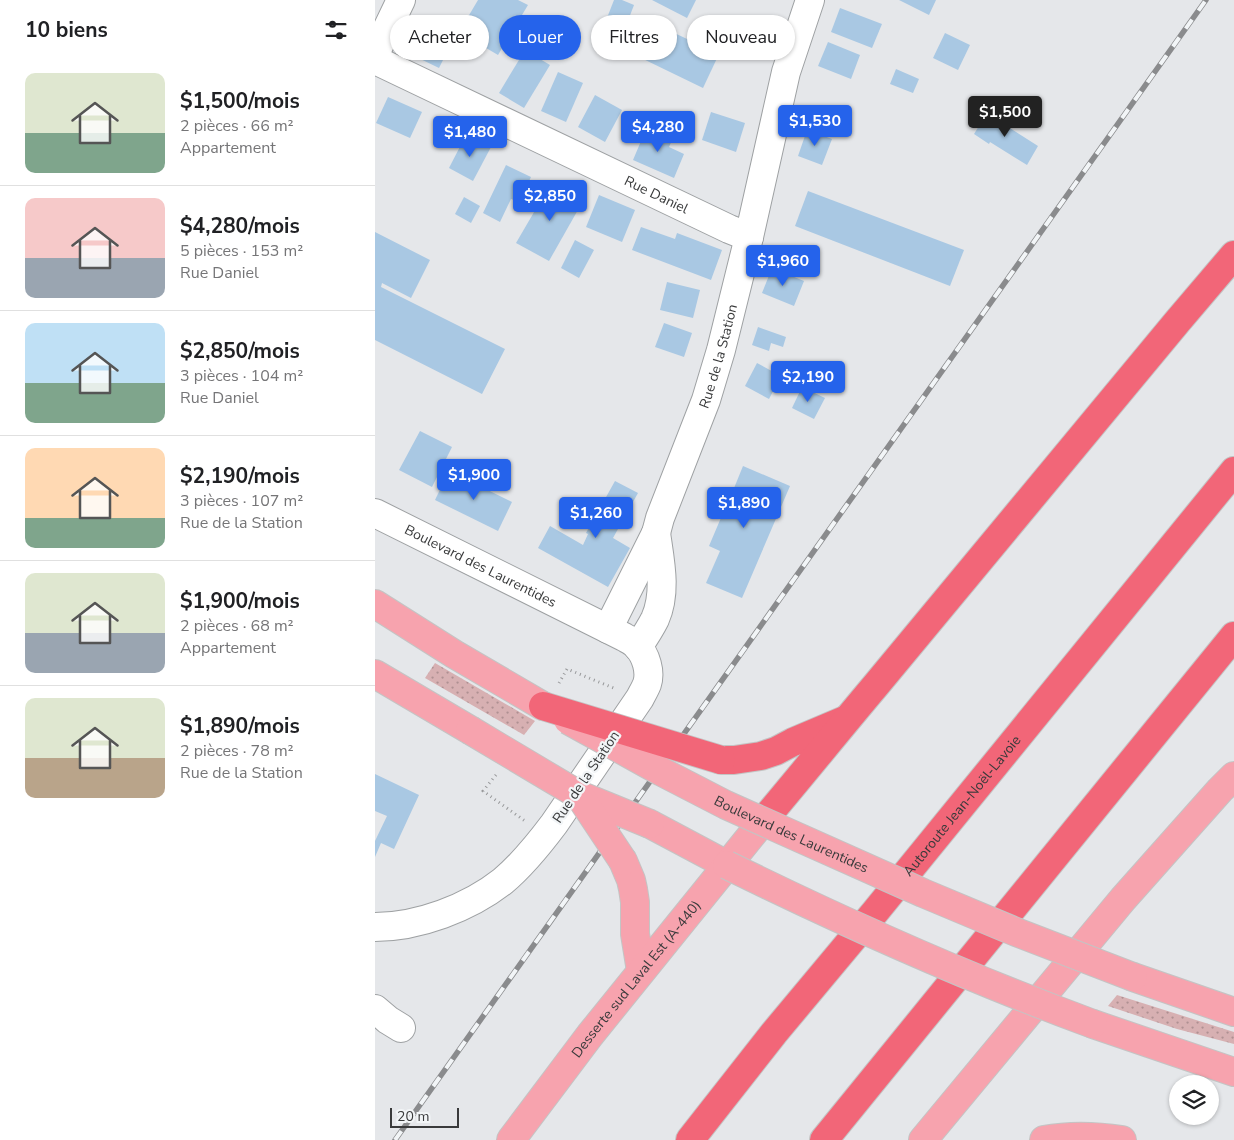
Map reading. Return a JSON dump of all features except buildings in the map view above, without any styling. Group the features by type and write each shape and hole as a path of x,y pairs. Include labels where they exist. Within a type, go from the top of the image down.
{"highway":[{"path":"763,821 1234,255"},
{"name":"Autoroute Jean-Noël-Lavoie","path":"690,1140 774,1033 875,912 1234,471"},
{"path":"824,1140 1234,636"},
{"path":"543,706 721,760 761,756 847,720"}],"main road":[{"name":"Boulevard des Laurentides","path":"375,604 454,654 543,706 726,805 970,913 1077,956 1234,1012"},
{"path":"375,674 579,795 650,824 727,865 819,910 997,987 1093,1024 1234,1072"},
{"path":"923,1140 1123,899 1234,776"},
{"path":"579,795 623,861 631,880 635,902 635,934 641,972"},
{"name":"Desserte sud Laval Est (A-440)","path":"511,1140 585,1042 763,821"},
{"path":"1044,1140 1071,1137 1122,1140"}],"street":[{"path":"375,54 401,0"},
{"name":"Rue de la Station","path":"608,629 656,533 666,502 706,400 721,350 749,237 786,72 810,0"},
{"name":"Rue Daniel","path":"375,60 749,237"},
{"name":"Boulevard des Laurentides","path":"375,513 624,637 638,647"},
{"name":"Rue de la Station","path":"375,927 428,919 470,901 503,881 554,824 640,698 647,683 649,676 648,668 638,647 655,619 660,601 661,571 656,533"},
{"path":"375,1009 401,1028"}],"path":[{"path":"559,683 567,669 615,689"},
{"path":"497,775 483,790 524,820"}],"shaded area":[{"path":"435,663 535,721 524,735 425,678"},
{"path":"1117,995 1234,1032 1234,1044 1177,1029 1108,1006"}],"railway":[{"path":"395,1140 1206,0"}]}
